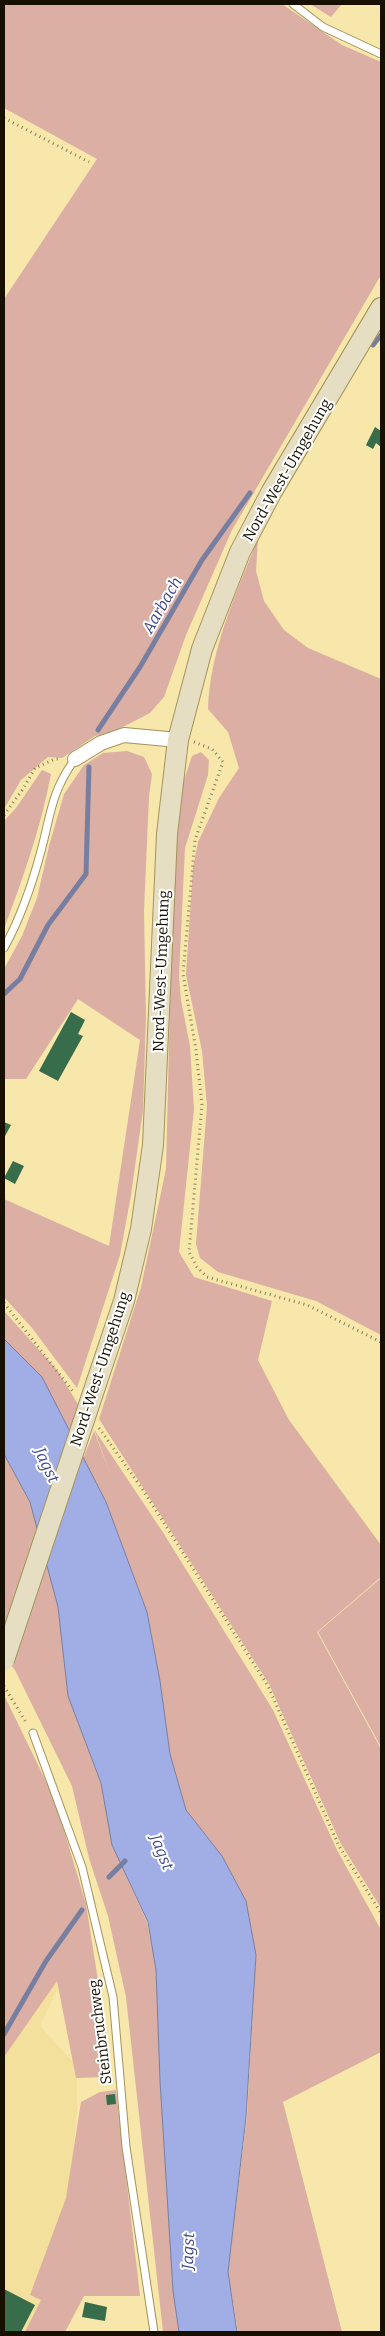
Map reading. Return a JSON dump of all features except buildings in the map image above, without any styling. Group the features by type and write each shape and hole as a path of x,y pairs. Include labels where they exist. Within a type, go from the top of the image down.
{"main road":[{"name":"Nord-West-Umgehung","path":"4,1660 124,1301 139,1238 153,1145 166,844 178,740 202,649 240,552 272,491 381,308"}],"street":[{"path":"75,759 100,743 124,735 178,740"}],"lane":[{"path":"293,4 323,28 381,54"},
{"path":"4,948 16,926 30,892 61,778 75,759"},
{"name":"Steinbruchweg","path":"33,1733 82,1867 113,1997 126,2147 154,2332"}],"path":[{"path":"4,118 89,162"},
{"path":"178,740 212,748 223,762 195,840 183,974 196,1050 202,1105 189,1252 197,1267 207,1277 307,1305 381,1342"},
{"path":"4,815 36,768 55,759 75,759"},
{"path":"4,1303 58,1370 80,1401"},
{"path":"97,1424 141,1487 268,1686 339,1846 381,1913"},
{"path":"4,1686 33,1733"}],"shaded area":[{"path":"4,4 282,4 342,45 381,62 381,275 232,530 186,635 164,697 150,713 113,732 95,736 62,758 48,757 21,780 4,809 4,299 97,159 4,108"},
{"path":"310,4 342,4 331,17"},
{"path":"258,539 256,571 264,601 284,630 308,648 381,679 381,1335 316,1301 218,1272 200,1258 196,1244 207,1106 202,1051 186,975 193,868 198,842 219,798 239,768 228,732 208,709 210,687 219,643 233,601"},
{"path":"127,751 144,757 152,774 149,797 144,911 146,1017 143,1110 120,1255 77,1388 32,1328 4,1297 4,1199 109,1246 140,1040 78,999 26,1079 4,1079 4,969 22,936 37,898 64,794 84,765 103,753"},
{"path":"201,752 209,760 208,775 185,848 179,976 181,1000 190,1046 194,1109 179,1252 194,1277 272,1301 258,1360 289,1420 381,1545 381,1577 317,1632 381,1749 381,1908 341,1844 269,1684 99,1419 141,1287 166,1169 173,878 183,783 192,756"},
{"path":"42,770 51,774 47,794 31,852 4,929 4,821 16,808"},
{"path":"4,1311 57,1370 79,1406 70,1433 42,1377 4,1339"},
{"path":"94,1429 164,1534 273,1710 337,1850 381,1930 381,2052 283,2102 342,2332 238,2332 228,2272 247,2116 256,1955 246,1901 222,1856 186,1810 170,1754 160,1681 147,1611 106,1502 83,1459 94,1431 111,1476"},
{"path":"4,1454 30,1502 58,1607 68,1696 101,1784 112,1845 147,1922 157,1970 160,2081 173,2291 179,2332 163,2332 126,1997 108,1916 89,1858 72,1786 15,1670 4,1657"},
{"path":"381,1578 381,1747 318,1632"},
{"path":"4,1695 55,1800 86,1904 110,2057 106,2077 76,2078 57,1981 4,2057"},
{"path":"48,1963 63,1976 40,2026 77,2066 77,2113 69,2197 104,2257 138,2263 139,2293 84,2295 65,2332 4,2332 4,2040"},
{"path":"116,2090 140,2296 84,2296 65,2332 25,2332 41,2300 30,2295 66,2198 81,2102 100,2092"}],"water":[{"name":"Jagst","path":"4,1339 42,1377 106,1502 147,1612 160,1681 170,1754 186,1810 222,1856 246,1901 256,1955 246,2117 228,2272 237,2332 179,2332 173,2291 160,2081 156,1970 148,1922 112,1845 101,1783 68,1696 58,1607 30,1502 4,1454"}],"waterway":[{"name":"Aarbach","path":"373,345 381,335"},
{"name":"Aarbach","path":"98,730 140,667 202,560 250,493"},
{"name":"Aarbach","path":"4,994 20,979 48,925 86,874 89,767"},
{"path":"109,1877 125,1861"},
{"path":"4,2034 46,1961 82,1910"}]}
